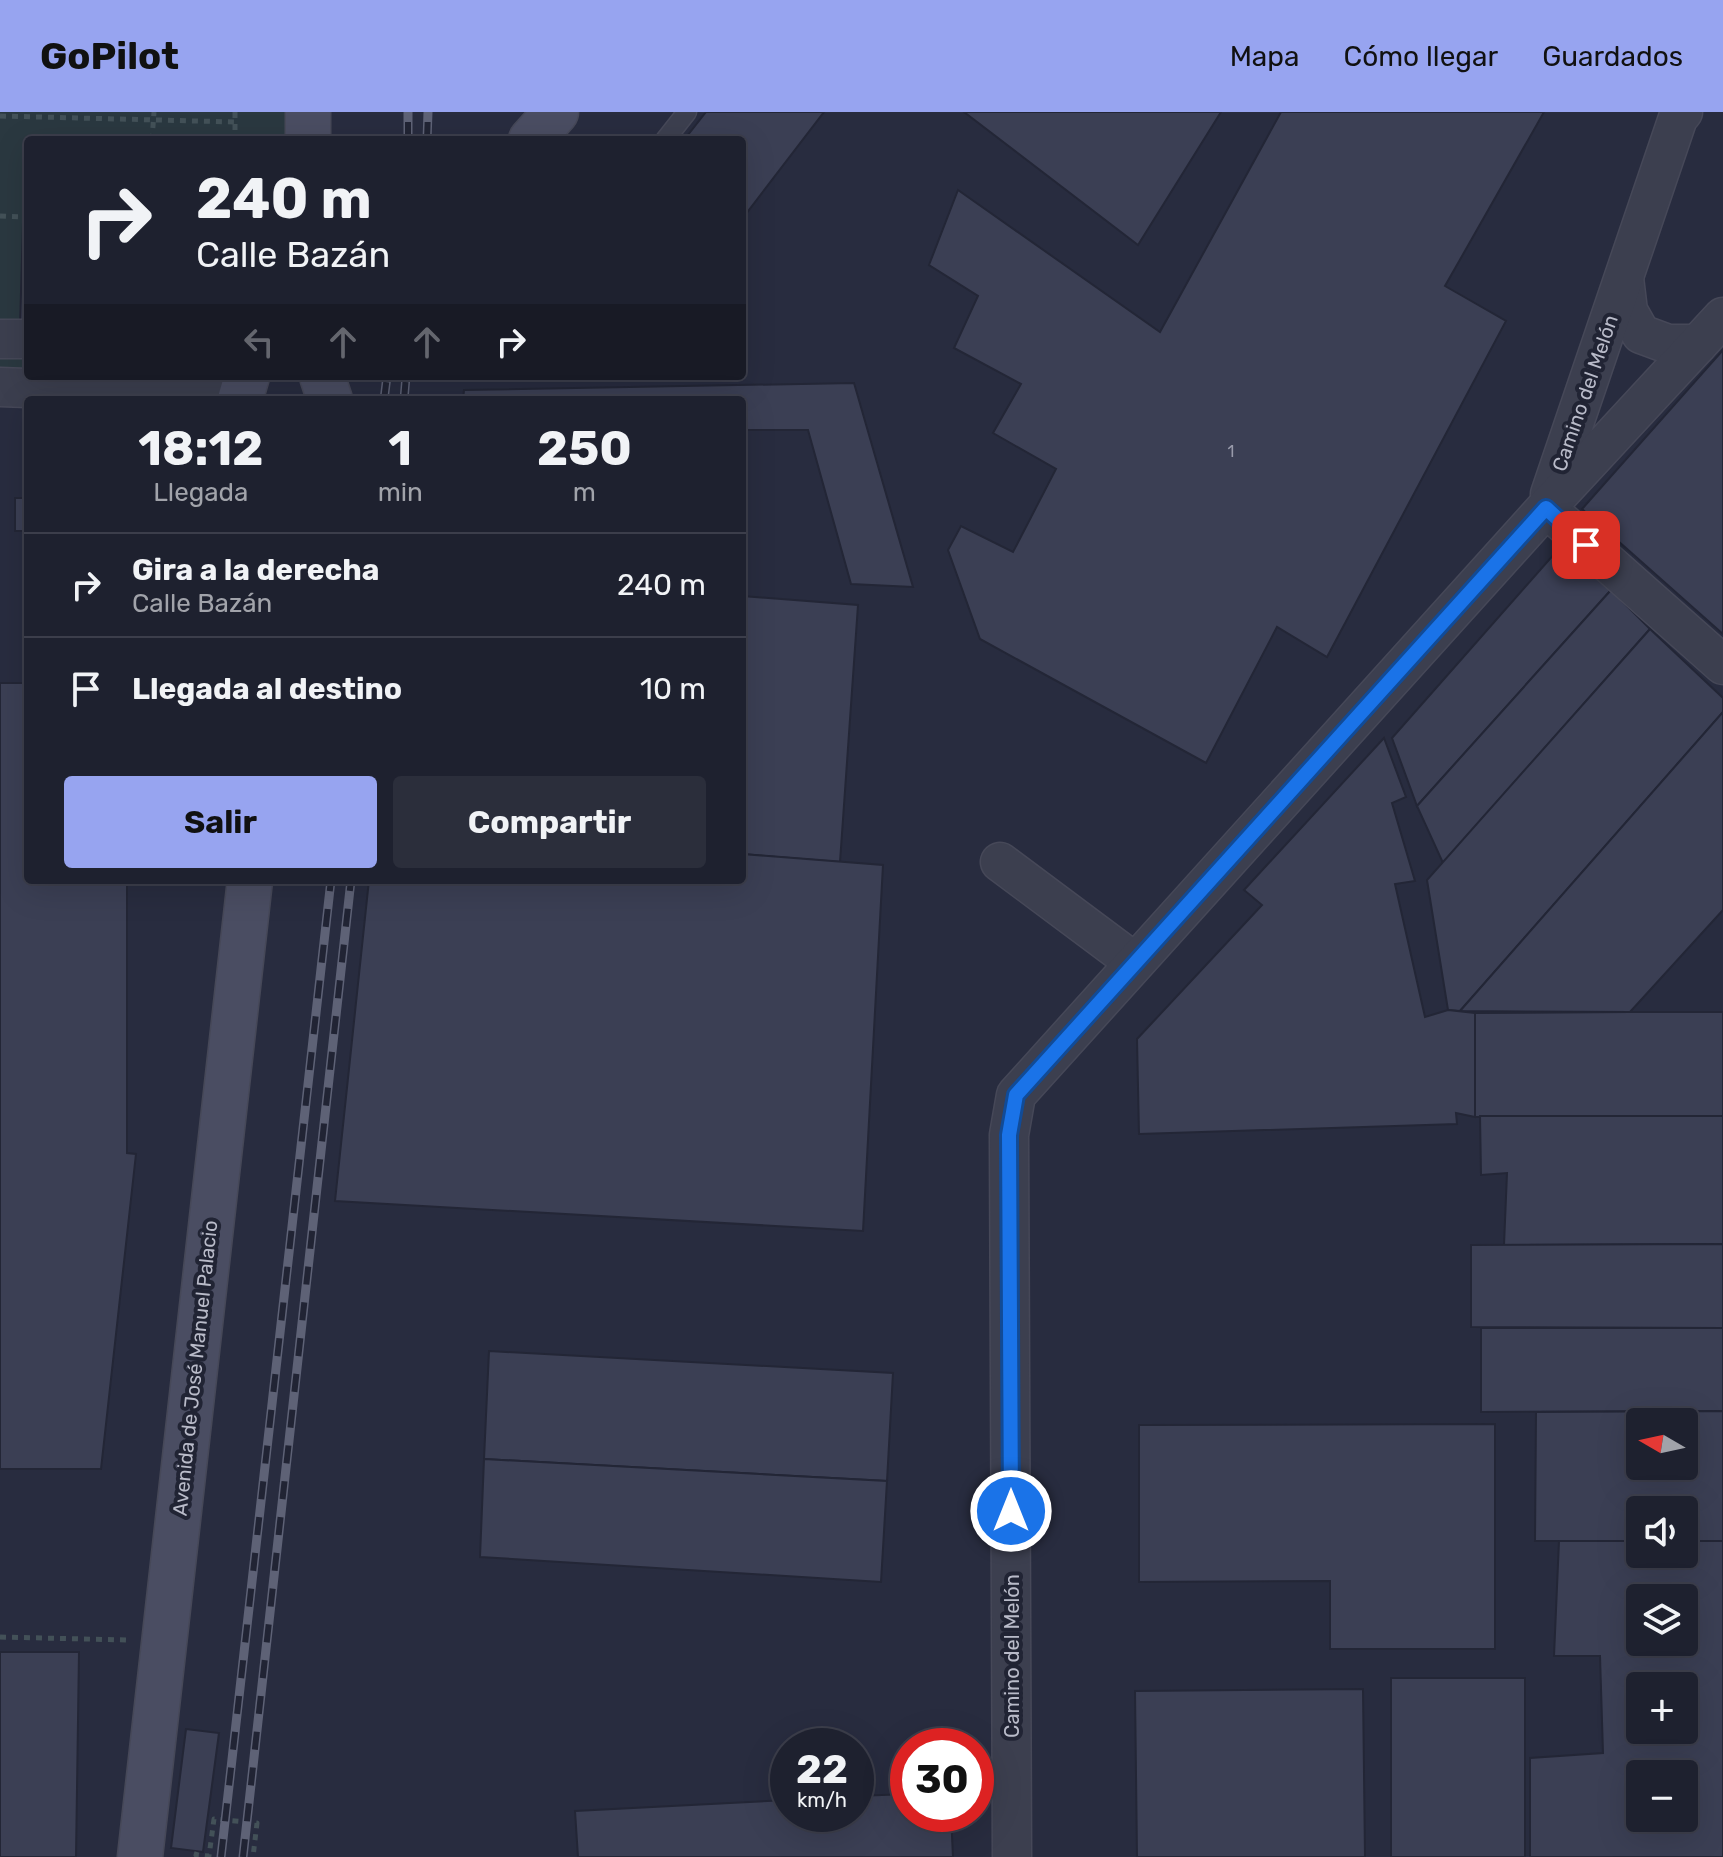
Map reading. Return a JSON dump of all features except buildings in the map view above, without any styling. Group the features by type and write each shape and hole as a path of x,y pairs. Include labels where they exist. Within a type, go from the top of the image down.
{"street":[{"path":"308,112 308,136"},
{"path":"535,136 556,112"},
{"name":"Camino del Melón","path":"1546,508 1678,118 1683,112"},
{"name":"Camino del Melón","path":"1624,278 1628,311 1641,334 1668,344 1710,331"},
{"name":"Camino del Melón","path":"1012,1857 1009,1135 1016,1095 1710,331"},
{"path":"0,339 24,339"},
{"path":"0,387 242,391"},
{"path":"1546,508 1723,665"},
{"path":"1000,862 1134,962"},
{"name":"Avenida de José Manuel Palacio","path":"140,1857 250,884"}],"lane":[{"path":"668,136 687,112"}],"path":[{"path":"152,136 154,112"},
{"path":"235,112 235,136"},
{"path":"0,116 236,122"},
{"path":"0,216 24,217"},
{"path":"0,1637 163,1640"},
{"path":"197,1852 196,1855 209,1856 214,1819 257,1823 253,1857"}],"shaded area":[{"path":"0,112 308,112 308,136 24,136 24,380 157,380 0,387"}],"railway":[{"path":"408,112 408,136"},
{"path":"427,136 428,112"},
{"path":"384,396 386,380"},
{"path":"404,396 406,380"},
{"path":"221,1857 331,884"},
{"path":"243,1857 351,884"}],"route":[{"path":"1011,1511 1009,1135 1016,1095 1546,508 1586,545"}]}
